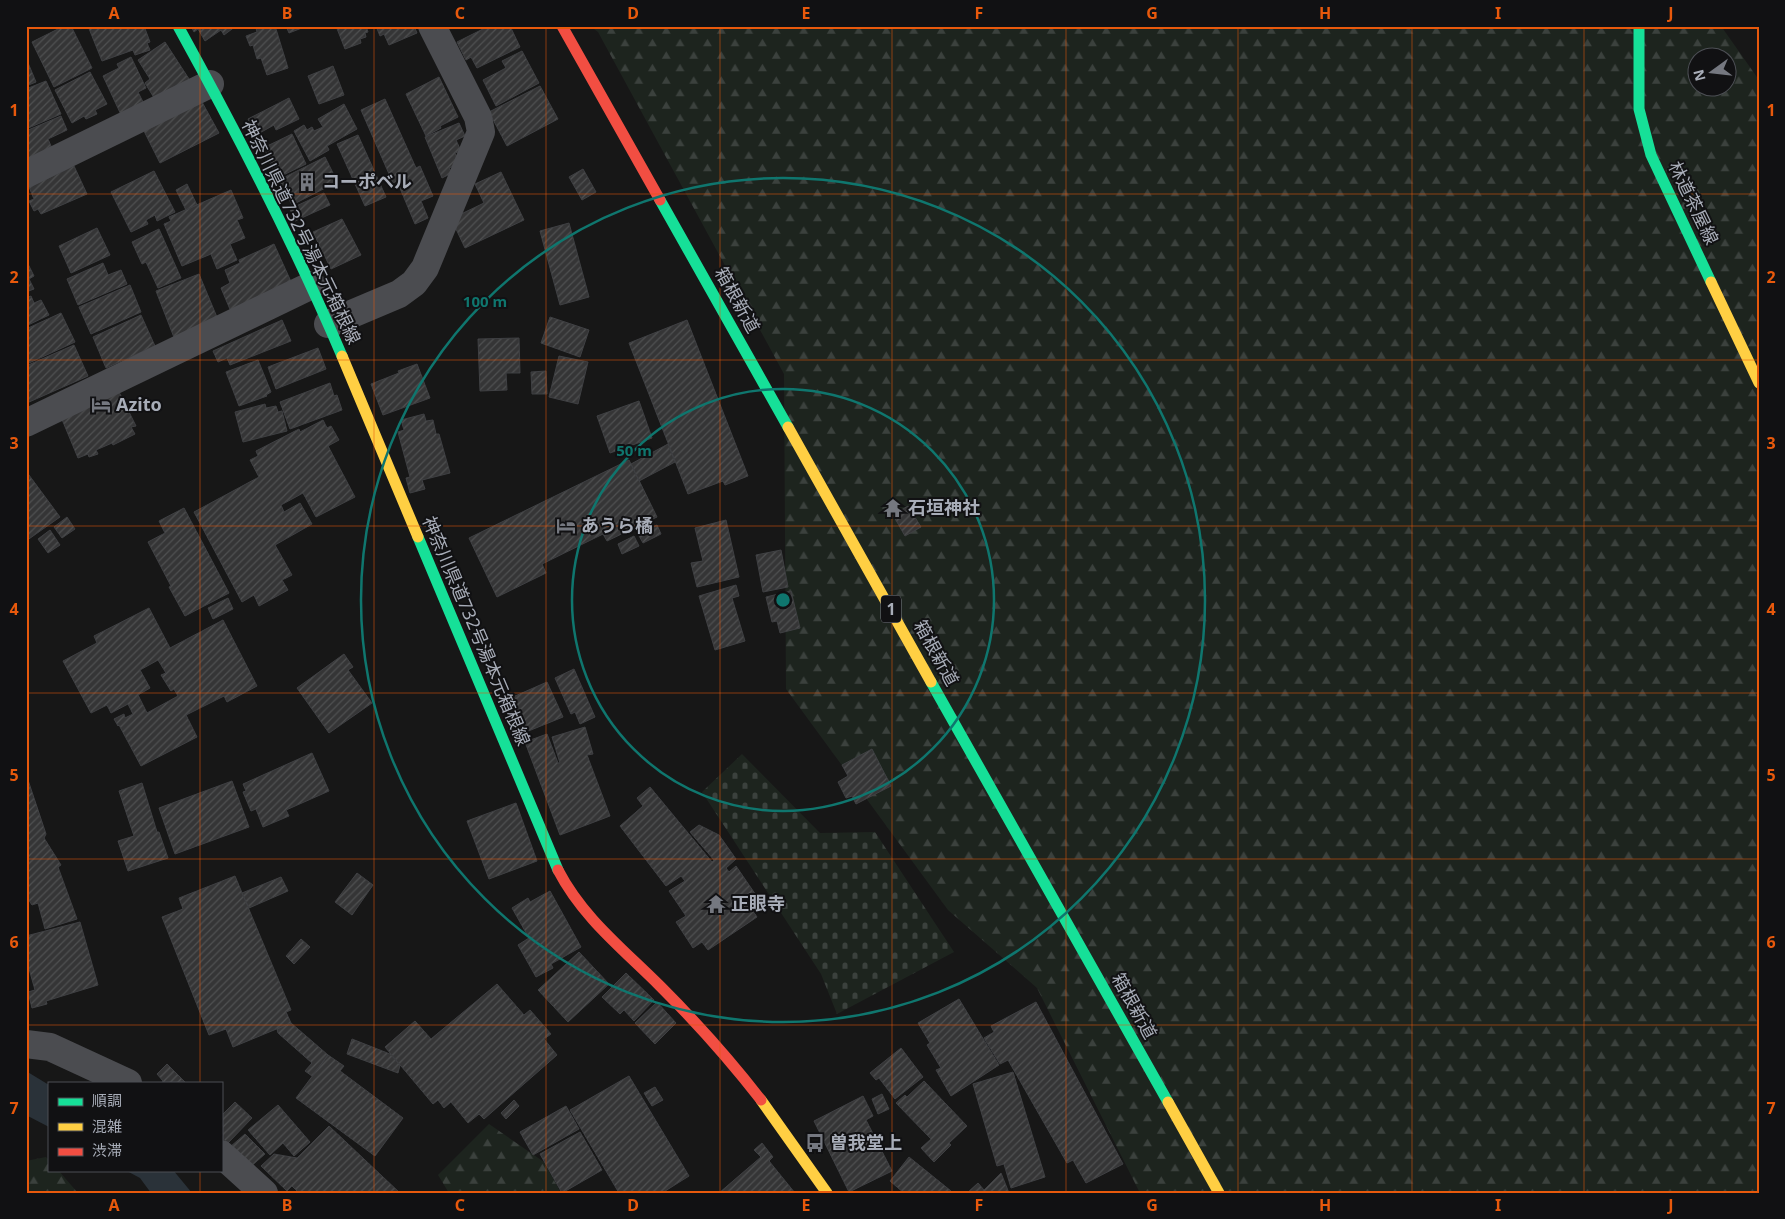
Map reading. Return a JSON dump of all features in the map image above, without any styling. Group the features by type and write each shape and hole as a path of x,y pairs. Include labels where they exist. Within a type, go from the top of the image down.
{"main road":[{"name":"神奈川県道732号湯本元箱根線","path":"178,26 210,84 312,285 495,721 567,886 578,904 590,918 718,1047 757,1094 827,1193"},
{"name":"箱根新道","path":"562,26 1220,1193"},
{"name":"林道茶屋線","path":"1639,26 1639,109 1650,155 1759,383"}],"street":[{"path":"328,324 399,294 414,283 425,268 480,132 478,117 432,26"},
{"path":"26,174 210,84"},
{"path":"26,423 312,285"},
{"path":"26,1044 50,1047 126,1082"},
{"path":"222,1155 264,1193"}],"green space":[{"path":"590,26 1721,26 1736,48 1688,48 1688,98 1738,98 1738,50 1759,80 1759,1193 1140,1193 1037,988 948,910 786,689 784,374 598,32"},
{"path":"742,754 820,833 875,832 954,952 837,1014 821,974 702,792"},
{"path":"489,1124 544,1162 561,1193 449,1193 438,1175"},
{"path":"46,1157 48,1159 48,1172 60,1172 78,1193 26,1193 26,1161"}],"shaded area":[{"path":"26,1071 48,1084 48,1126 26,1115"},
{"path":"129,1172 175,1172 192,1193 151,1193 140,1178"}],"building":[{"path":"64,26 71,26 92,68 54,87 32,42"},
{"path":"88,26 144,26 150,42 147,43 150,50 135,55 133,50 102,61"},
{"path":"191,26 236,26 224,35 221,30 205,41 198,29 194,32"},
{"path":"273,26 276,29 288,68 267,75 261,58 257,59 253,45 250,46 246,36 257,32 256,28"},
{"path":"286,26 307,26 289,33"},
{"path":"336,26 366,26 368,32 365,33 366,37 360,39 361,43 345,49"},
{"path":"376,26 414,26 417,33 389,45 384,34 380,36"},
{"path":"489,26 510,26 520,47 477,68 471,57 466,60 457,42"},
{"path":"165,42 191,82 156,101 145,83 150,79 138,60"},
{"path":"522,51 539,83 496,106 483,80 506,68 502,61"},
{"path":"131,57 146,88 138,92 146,108 123,119 103,76 119,68 117,64"},
{"path":"26,58 36,82 26,86"},
{"path":"333,66 344,95 319,104 308,76"},
{"path":"90,72 107,104 95,110 97,114 86,119 84,116 72,123 55,90"},
{"path":"439,77 458,117 426,136 406,94"},
{"path":"46,81 61,114 26,129 26,89"},
{"path":"540,86 558,119 507,146 489,112"},
{"path":"289,98 299,119 276,130 274,125 256,135 248,119"},
{"path":"385,99 416,168 420,166 433,196 421,201 428,218 415,224 397,181 393,183 361,110"},
{"path":"202,102 219,133 160,163 144,131"},
{"path":"344,104 357,129 327,146 329,150 310,161 294,131 304,125 307,130 312,127 314,131 323,127 318,119"},
{"path":"61,116 67,130 48,139 54,153 26,166 26,131"},
{"path":"459,123 465,136 456,140 461,151 455,153 458,160 456,165 449,168 452,173 442,178 425,137"},
{"path":"292,134 306,164 277,178 263,148"},
{"path":"358,135 386,197 365,206 337,144"},
{"name":"コーポベル","path":"325,157 334,175 331,176 335,183 292,205 279,180"},
{"path":"74,166 87,194 41,214 38,209 34,211 29,201 34,199 29,187"},
{"path":"583,169 596,192 582,200 569,177"},
{"path":"154,171 175,212 157,221 155,215 146,220 148,224 131,232 111,192"},
{"path":"501,172 524,220 465,248 456,229 459,215 484,203 475,184"},
{"path":"187,184 197,205 186,210 176,190"},
{"path":"231,190 243,218 237,220 245,238 230,244 237,260 217,269 211,254 182,266 164,224 171,221 169,217"},
{"path":"324,193 330,205 295,221 290,209"},
{"path":"342,219 361,255 331,269 313,232"},
{"path":"569,223 589,297 560,305 540,231"},
{"path":"97,228 110,255 71,273 59,246"},
{"path":"159,229 181,278 158,288 146,262 142,264 132,242"},
{"path":"274,244 293,286 232,314 221,288 230,283 225,270 240,263 239,260"},
{"path":"26,260 34,276 29,279 34,289 26,292"},
{"path":"103,263 108,275 121,270 127,284 78,305 67,279"},
{"path":"199,274 219,322 175,340 156,291"},
{"path":"130,285 141,312 91,334 79,307"},
{"path":"31,296 34,303 41,300 49,315 26,326 26,298"},
{"path":"61,313 75,342 29,363 26,357 26,329"},
{"path":"141,315 155,346 106,368 93,337"},
{"path":"550,317 589,330 580,357 541,343"},
{"path":"282,320 291,341 230,365 227,358 218,362 213,351"},
{"path":"687,320 748,476 725,485 723,481 688,494 629,343"},
{"path":"519,338 520,373 506,373 507,390 480,391 478,339"},
{"path":"74,345 88,376 29,402 26,397 26,366"},
{"path":"318,348 326,369 276,389 268,367"},
{"path":"559,356 588,362 578,404 549,397"},
{"path":"258,360 271,392 267,396 239,406 226,372"},
{"path":"417,364 430,398 383,415 371,384"},
{"path":"546,371 547,394 532,394 531,372"},
{"path":"330,383 334,396 337,395 342,410 290,429 280,402"},
{"path":"118,390 136,426 131,427 135,434 113,445 112,443 96,450 98,454 89,457 88,454 78,458 61,417"},
{"path":"639,401 652,438 610,453 597,416"},
{"path":"265,404 266,408 276,406 278,412 282,411 287,431 243,442 235,412"},
{"path":"424,414 426,421 433,420 450,473 422,480 425,489 410,493 406,478 410,477 398,432 404,430 401,420"},
{"path":"323,420 327,428 331,426 339,440 328,446 355,497 316,517 303,493 281,505 284,512 300,503 312,524 275,545 292,575 282,580 288,590 259,606 254,595 242,602 194,512 259,477 250,460 258,456 256,451 299,429 300,432"},
{"path":"668,444 675,462 639,481 631,464"},
{"name":"あうら橘","path":"629,460 657,517 607,541 603,534 542,564 546,573 497,597 469,538"},
{"path":"26,471 60,517 26,541"},
{"path":"908,506 921,527 905,536 893,515"},
{"path":"184,508 229,593 185,616 148,542 165,533 159,521"},
{"path":"67,517 75,529 62,538 54,527"},
{"path":"726,520 739,577 697,587 691,563 703,561 695,528"},
{"path":"657,525 661,534 643,543 638,534"},
{"path":"50,530 60,545 48,553 38,539"},
{"path":"634,536 639,546 622,554 618,544"},
{"path":"781,550 788,587 763,592 756,555"},
{"path":"736,585 739,596 732,598 745,641 715,650 699,596"},
{"path":"791,591 800,628 780,633 777,621 772,622 766,597"},
{"path":"228,598 233,609 213,619 208,608"},
{"path":"149,608 170,648 223,620 257,686 227,702 224,696 186,715 197,737 141,766 114,719 124,714 125,718 133,714 128,704 111,713 107,705 91,713 63,661 97,643 94,636","holes":["158,660 166,673 161,675 171,691 174,689 178,696 147,713 138,695 150,688 140,670"]},
{"path":"344,654 353,667 348,670 372,703 329,733 297,688"},
{"path":"574,669 595,717 580,724 575,712 571,714 555,678"},
{"path":"547,682 563,717 521,734 506,700"},
{"path":"585,727 593,754 587,755 610,816 560,835 525,742 547,734 558,763 560,763 552,737"},
{"path":"872,749 891,786 856,804 852,796 846,798 838,782 848,776 842,765"},
{"path":"312,753 329,791 286,810 289,816 263,827 256,809 251,811 243,792 246,791 243,784"},
{"path":"26,774 46,834 44,838 61,865 58,867 77,919 45,929 38,903 32,905 26,896"},
{"path":"232,781 249,827 175,854 159,808"},
{"path":"142,783 157,832 159,832 168,858 128,871 118,841 134,836 119,791"},
{"path":"650,787 712,862 714,860 690,832 699,825 719,835 736,859 726,868 729,872 736,866 760,901 751,908 757,917 708,950 702,942 693,948 676,922 686,916 669,891 685,881 681,876 666,886 620,826 643,806 637,798"},
{"path":"516,803 537,861 489,879 467,821"},
{"path":"357,873 373,885 352,915 335,902"},
{"path":"235,876 291,1010 286,1012 291,1023 233,1047 226,1029 209,1035 162,917 183,909 179,898"},
{"path":"281,877 288,891 249,908 242,893"},
{"path":"550,891 581,947 551,964 553,968 536,977 518,945 529,938 512,908 528,898 530,902"},
{"path":"80,922 98,985 46,1001 47,1004 32,1008 28,992 35,990 26,958 26,936"},
{"path":"301,939 310,947 294,964 286,956"},
{"path":"579,952 609,984 568,1022 538,990"},
{"path":"626,973 654,1000 634,1021 624,1010 620,1014 602,997"},
{"path":"497,984 524,1015 530,1010 551,1034 544,1039 557,1055 484,1119 479,1114 468,1123 451,1102 444,1108 438,1100 433,1104 385,1047 415,1021 431,1039"},
{"path":"959,999 999,1065 951,1096 936,1070 941,1068 927,1045 930,1043 918,1023"},
{"path":"657,1002 676,1023 655,1044 635,1023"},
{"path":"1036,1002 1123,1164 1086,1183 1073,1160 1067,1163 1008,1060 1000,1064 984,1038 994,1032 991,1026"},
{"path":"291,1023 328,1055 312,1076 305,1071 312,1063 278,1033 277,1029"},
{"path":"352,1039 390,1054 400,1065 398,1073 347,1054"},
{"path":"901,1048 923,1077 895,1099 879,1078 876,1080 870,1073"},
{"path":"328,1055 344,1066 340,1071 403,1118 375,1156 296,1098"},
{"path":"167,1064 185,1082 162,1082 157,1074"},
{"path":"1013,1072 1045,1177 1011,1188 1004,1164 997,1166 973,1084"},
{"path":"629,1076 689,1176 662,1193 619,1193 570,1110"},
{"path":"924,1081 967,1126 949,1143 951,1145 934,1162 921,1148 931,1139 896,1103 905,1095 907,1097"},
{"path":"655,1087 663,1100 652,1106 644,1093"},
{"path":"882,1094 889,1109 878,1114 872,1099"},
{"path":"863,1096 873,1116 866,1120 892,1171 849,1192 814,1121"},
{"path":"514,1100 519,1106 506,1119 501,1113"},
{"path":"235,1102 252,1118 228,1143 222,1138 222,1115"},
{"path":"278,1105 310,1142 294,1156 283,1143 270,1155 248,1130"},
{"path":"566,1106 579,1129 533,1155 520,1132"},
{"path":"329,1126 400,1193 299,1193 292,1186 287,1191 261,1166 274,1154 297,1158"},
{"path":"580,1132 602,1170 562,1193 540,1154"},
{"path":"245,1134 265,1154 249,1168 230,1147"},
{"path":"762,1143 773,1157 769,1161 795,1193 719,1193 761,1157 754,1150"},
{"path":"909,1157 951,1191 950,1193 904,1193 890,1181"},
{"path":"1001,1173 1009,1193 967,1193 978,1183 984,1190"}],"traffic: fast":[{"path":"178,26 264,189 342,356"},
{"path":"1639,26 1639,109 1651,155 1711,282"},
{"path":"660,200 788,427"},
{"path":"418,537 558,870"},
{"path":"931,682 1168,1102"}],"traffic: slow":[{"path":"1711,282 1759,383"},
{"path":"342,356 418,537"},
{"path":"788,427 931,682"},
{"path":"761,1100 827,1193"},
{"path":"1168,1102 1219,1193"}],"traffic: jam":[{"path":"562,26 660,200"},
{"path":"558,870 591,918 687,1013 761,1100"}],"place":[{"name":"コーポベル","path":"307,182"},
{"name":"Azito","path":"101,405"},
{"name":"石垣神社","path":"893,508"},
{"name":"あうら橘","path":"566,526"},
{"name":"正眼寺","path":"716,904"},
{"name":"曽我堂上","path":"815,1143"}]}
